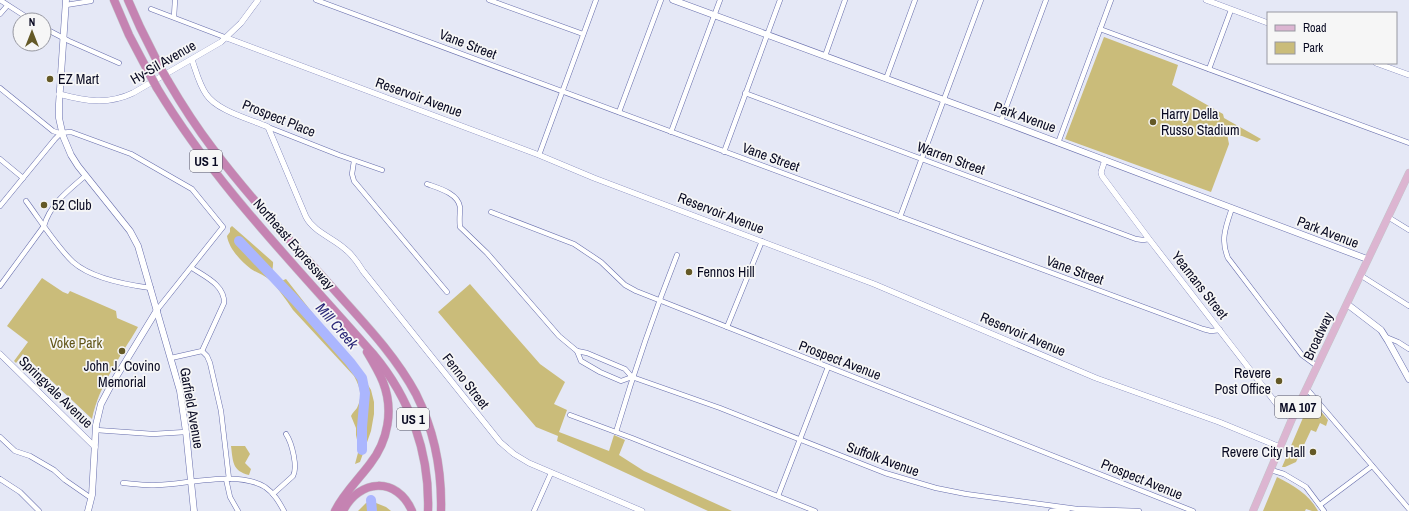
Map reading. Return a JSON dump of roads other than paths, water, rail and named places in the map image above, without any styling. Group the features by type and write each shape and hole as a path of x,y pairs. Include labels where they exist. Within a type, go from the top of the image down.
{"highway":[{"name":"Northeast Expressway","path":"114,0 129,35 150,75 184,131 217,175 362,341 392,378 402,395 420,442 428,482 428,511"},
{"name":"Northeast Expressway","path":"128,0 161,69 201,133 225,165 381,344 406,377 425,414 434,444 440,475 441,511"},
{"path":"335,511 344,496 377,454 384,440 388,425 388,406 385,389 362,341"},
{"path":"343,511 347,503 355,494 366,488 379,486 391,488 401,495 408,503 412,511"}],"main road":[{"name":"Park Avenue","path":"673,0 886,78 1368,259"},
{"name":"Garfield Avenue","path":"66,3 59,94 59,111 62,132 71,155 85,176 134,237 140,252 180,391 186,432 194,511"},
{"name":"Broadway","path":"1253,511 1292,419 1409,173"},
{"path":"1347,304 1381,330 1409,379"},
{"path":"88,511 91,498 96,430 99,411 106,394 157,310"}],"street":[{"path":"0,0 17,12"},
{"path":"174,17 175,0"},
{"name":"Hy-Sil Avenue","path":"59,94 92,101 104,101 117,99 135,92 192,60 226,38 241,23 258,0"},
{"name":"Vane Street","path":"316,0 1204,329 1211,331 1220,330"},
{"path":"489,0 583,34"},
{"path":"539,155 596,0"},
{"path":"620,112 661,0"},
{"path":"671,132 720,0"},
{"path":"724,152 780,0"},
{"path":"824,56 845,0"},
{"path":"886,78 915,0"},
{"path":"900,216 981,0"},
{"path":"1001,121 1046,0"},
{"path":"1058,143 1111,0"},
{"path":"1206,0 1267,23"},
{"path":"66,3 92,1"},
{"path":"0,14 7,6"},
{"name":"Reservoir Avenue","path":"151,9 539,155 594,178 874,284 1096,378 1218,422 1280,447"},
{"path":"1209,69 1231,10"},
{"path":"1100,29 1409,143"},
{"path":"52,32 119,63"},
{"name":"Prospect Place","path":"192,60 203,89 212,101 227,110 382,170"},
{"path":"1379,64 1409,75"},
{"path":"0,88 53,131 59,133 71,132 127,152 190,188 223,227 192,268 157,310"},
{"name":"Warren Street","path":"745,93 1136,239 1149,239"},
{"name":"Fenno Street","path":"268,127 307,220 315,228 340,245 353,257 500,442 517,457 551,473 642,511"},
{"path":"0,206 62,132"},
{"path":"0,159 24,178"},
{"path":"354,160 352,172 354,181 447,292"},
{"name":"Yeamans Street","path":"1105,160 1101,170 1102,176 1283,412 1292,419"},
{"path":"0,286 44,226 47,218 61,198 85,176"},
{"name":"Suffolk Avenue","path":"427,184 444,191 458,200 460,205 460,227 487,253 558,336 577,352 581,361 600,372 621,381 632,377"},
{"path":"26,201 67,255 86,271 102,277 151,288"},
{"path":"1232,208 1223,236 1228,258 1303,355 1317,366"},
{"name":"Prospect Avenue","path":"491,212 574,244 601,262 625,285 636,291 1193,511"},
{"path":"1388,218 1409,230"},
{"path":"727,327 762,241"},
{"path":"616,432 632,377 659,300 677,255"},
{"path":"192,268 220,288 224,296 224,302 202,351"},
{"path":"1360,275 1409,306"},
{"path":"1386,337 1409,349"},
{"path":"171,358 202,351"},
{"path":"202,351 206,354 210,363 220,407 230,497 238,511"},
{"name":"Suffolk Avenue","path":"577,352 587,353 625,369 632,377 720,408 884,473 936,488 1077,509 1139,511"},
{"name":"Springvale Avenue","path":"0,354 95,447"},
{"path":"778,496 801,440 828,367"},
{"path":"1306,389 1409,509"},
{"path":"570,416 616,432 815,511"},
{"path":"96,430 153,434 186,432"},
{"path":"273,494 293,476 295,472 292,449 286,434"},
{"path":"0,437 15,451 30,456 54,470 65,480 91,498"},
{"path":"1320,505 1372,466"},
{"path":"1271,470 1284,474 1306,486 1324,511"},
{"path":"534,511 551,473"},
{"path":"0,479 20,492 39,511"},
{"path":"123,483 155,485 239,479 250,481 265,487 273,494 284,511"},
{"path":"1051,511 1077,509"}],"waterway":[{"name":"Mill Creek","path":"239,241 295,300 350,362 362,378 365,393 362,427 362,450"},
{"name":"Mill Creek","path":"371,500 372,511"}],"place":[{"name":"EZ Mart","path":"50,79"},
{"name":"Harry Della Russo Stadium","path":"1153,122"},
{"name":"52 Club","path":"44,205"},
{"name":"Fennos Hill","path":"689,272"},
{"name":"John J. Covino Memorial","path":"122,351"},
{"name":"Revere Post Office","path":"1279,381"},
{"name":"Revere City Hall","path":"1313,452"}],"park label":[{"name":"Voke Park","path":"76,343"}]}
